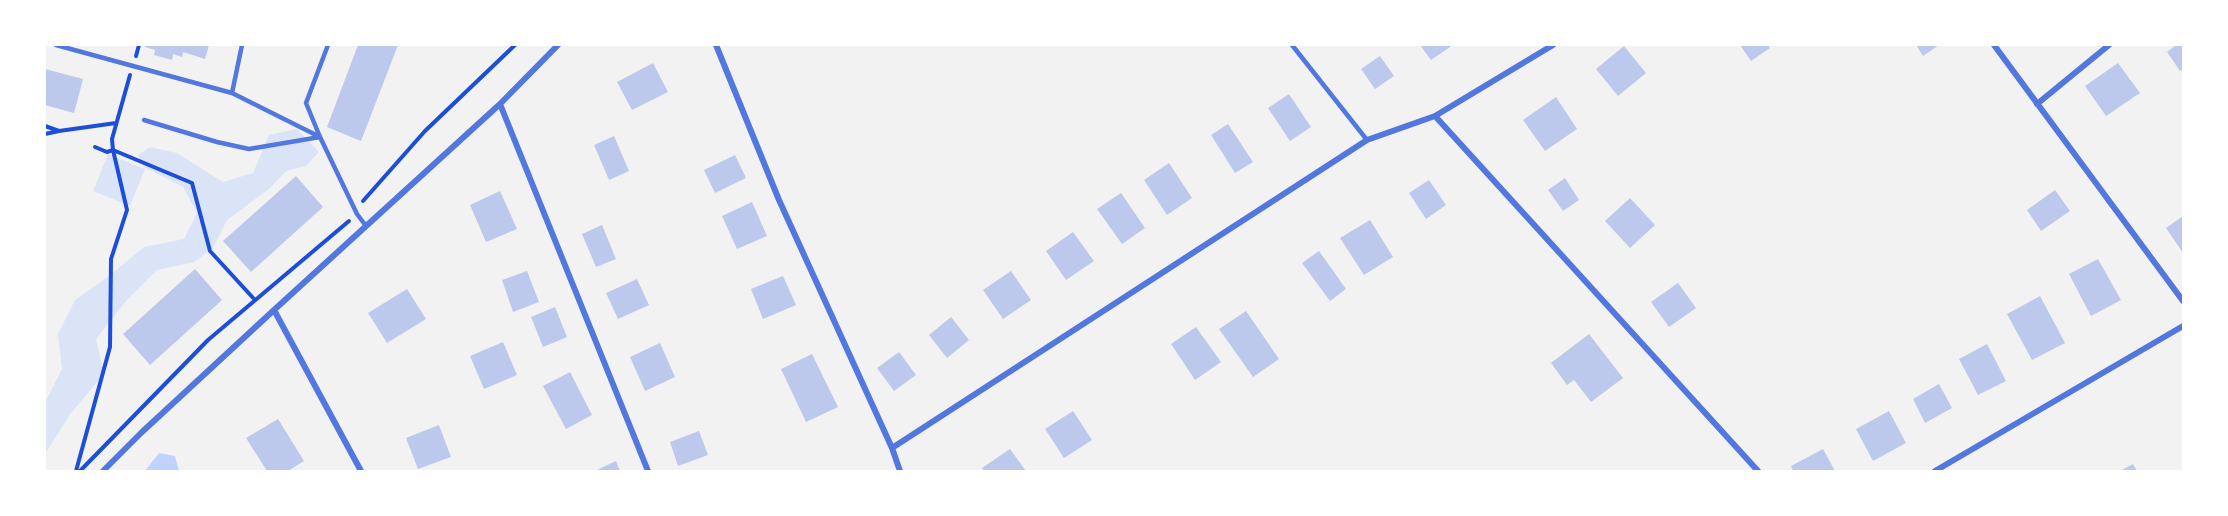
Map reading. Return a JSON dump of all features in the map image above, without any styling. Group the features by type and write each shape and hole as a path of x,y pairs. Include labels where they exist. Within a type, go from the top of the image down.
{"street":[{"path":"103,471 274,310 500,104 558,45"},
{"path":"716,45 778,200 892,448 900,471"},
{"path":"892,448 1367,140 1435,116 1553,45"},
{"path":"1994,45 2183,301"},
{"path":"2037,104 2109,45"},
{"path":"500,104 648,471"},
{"path":"1435,116 1758,471"},
{"path":"274,310 361,471"},
{"path":"1935,471 2183,326"}],"lane":[{"path":"56,45 232,93 320,138"},
{"path":"232,93 242,45"},
{"path":"328,45 306,103 320,138 357,214 366,226"},
{"path":"1292,45 1367,140"},
{"path":"144,120 249,149 320,138"}],"path":[{"path":"135,60 139,45"},
{"path":"78,471 208,340 357,214 363,199 426,131 515,45"},
{"path":"78,471 110,346 111,259 127,210 111,139 125,92"},
{"path":"45,134 116,123"},
{"path":"45,126 59,131"},
{"path":"95,147 107,152 113,150 192,183 210,251 255,300"}],"shaded area":[{"path":"297,129 319,152 306,166 286,171 269,189 227,220 213,248 194,262 157,270 125,302 96,339 104,374 71,413 45,454 45,403 62,369 58,334 75,300 144,247 184,239 197,213 183,187 144,167 138,155 150,147 177,153 223,182 253,173 269,135"},
{"path":"108,154 145,169 130,206 93,191"}],"water":[{"path":"159,453 175,456 179,471 145,471"}],"building":[{"path":"146,45 209,45 205,59 183,52 182,57 173,54 172,60 154,55 155,50 145,47"},
{"path":"358,45 398,45 361,141 327,127"},
{"path":"1420,45 1453,45 1431,60"},
{"path":"1740,45 1768,45 1770,48 1751,61"},
{"path":"1916,45 1939,45 1923,56"},
{"path":"2176,45 2183,45 2183,69 2180,71 2167,52"},
{"path":"1624,46 1646,73 1618,96 1596,69"},
{"path":"1380,56 1394,76 1375,89 1361,69"},
{"path":"653,63 668,92 632,110 617,82"},
{"path":"2118,63 2140,93 2106,116 2085,86"},
{"path":"45,69 83,79 74,113 45,105"},
{"path":"1289,94 1311,127 1290,141 1268,108"},
{"path":"1556,97 1577,129 1545,151 1523,120"},
{"path":"1228,124 1253,162 1235,173 1211,135"},
{"path":"614,136 629,171 609,180 594,145"},
{"path":"735,155 746,178 715,193 704,170"},
{"path":"1169,163 1192,198 1167,215 1144,180"},
{"path":"296,176 323,207 251,272 223,241"},
{"path":"1565,178 1579,200 1563,211 1548,190"},
{"path":"1429,180 1446,205 1426,219 1409,193"},
{"path":"2055,190 2070,211 2041,231 2027,210"},
{"path":"500,191 517,229 486,242 470,205"},
{"path":"1121,193 1145,228 1122,244 1097,209"},
{"path":"1630,198 1655,225 1630,248 1605,221"},
{"path":"752,202 767,236 737,249 722,216"},
{"path":"2183,216 2183,253 2166,228"},
{"path":"1370,220 1393,257 1364,275 1340,238"},
{"path":"602,225 616,259 596,267 582,234"},
{"path":"1073,232 1094,261 1066,280 1046,251"},
{"path":"1319,251 1346,289 1330,301 1302,263"},
{"path":"2098,259 2121,300 2091,316 2069,274"},
{"path":"195,269 222,300 150,365 123,334"},
{"path":"527,271 539,302 513,312 502,280"},
{"path":"1011,271 1031,300 1003,319 983,290"},
{"path":"783,276 796,305 763,319 751,289"},
{"path":"637,279 649,305 618,319 606,293"},
{"path":"1678,283 1696,308 1669,327 1651,302"},
{"path":"407,289 426,319 387,343 368,313"},
{"path":"2040,296 2065,343 2032,360 2007,314"},
{"path":"555,307 567,337 543,347 531,317"},
{"path":"1246,311 1279,359 1253,377 1219,329"},
{"path":"951,317 969,340 947,358 929,335"},
{"path":"1196,327 1221,362 1195,380 1171,344"},
{"path":"1589,334 1623,378 1591,402 1574,380 1567,385 1551,363"},
{"path":"503,342 517,375 484,389 470,356"},
{"path":"660,343 675,377 645,391 630,357"},
{"path":"1987,344 2006,381 1978,395 1959,359"},
{"path":"899,352 916,375 894,391 877,368"},
{"path":"812,354 838,407 806,422 781,369"},
{"path":"570,372 592,415 566,429 543,386"},
{"path":"1939,384 1952,408 1925,423 1913,399"},
{"path":"1073,411 1092,440 1064,458 1045,429"},
{"path":"1889,411 1906,443 1873,461 1856,429"},
{"path":"278,419 304,461 288,471 267,471 246,438"},
{"path":"439,425 451,457 418,469 406,438"},
{"path":"699,431 708,455 678,466 670,442"},
{"path":"1010,449 1026,471 984,471 982,468"},
{"path":"1823,449 1835,471 1793,471 1791,466"},
{"path":"616,461 620,471 595,471"},
{"path":"2133,464 2137,471 2120,471"}]}
